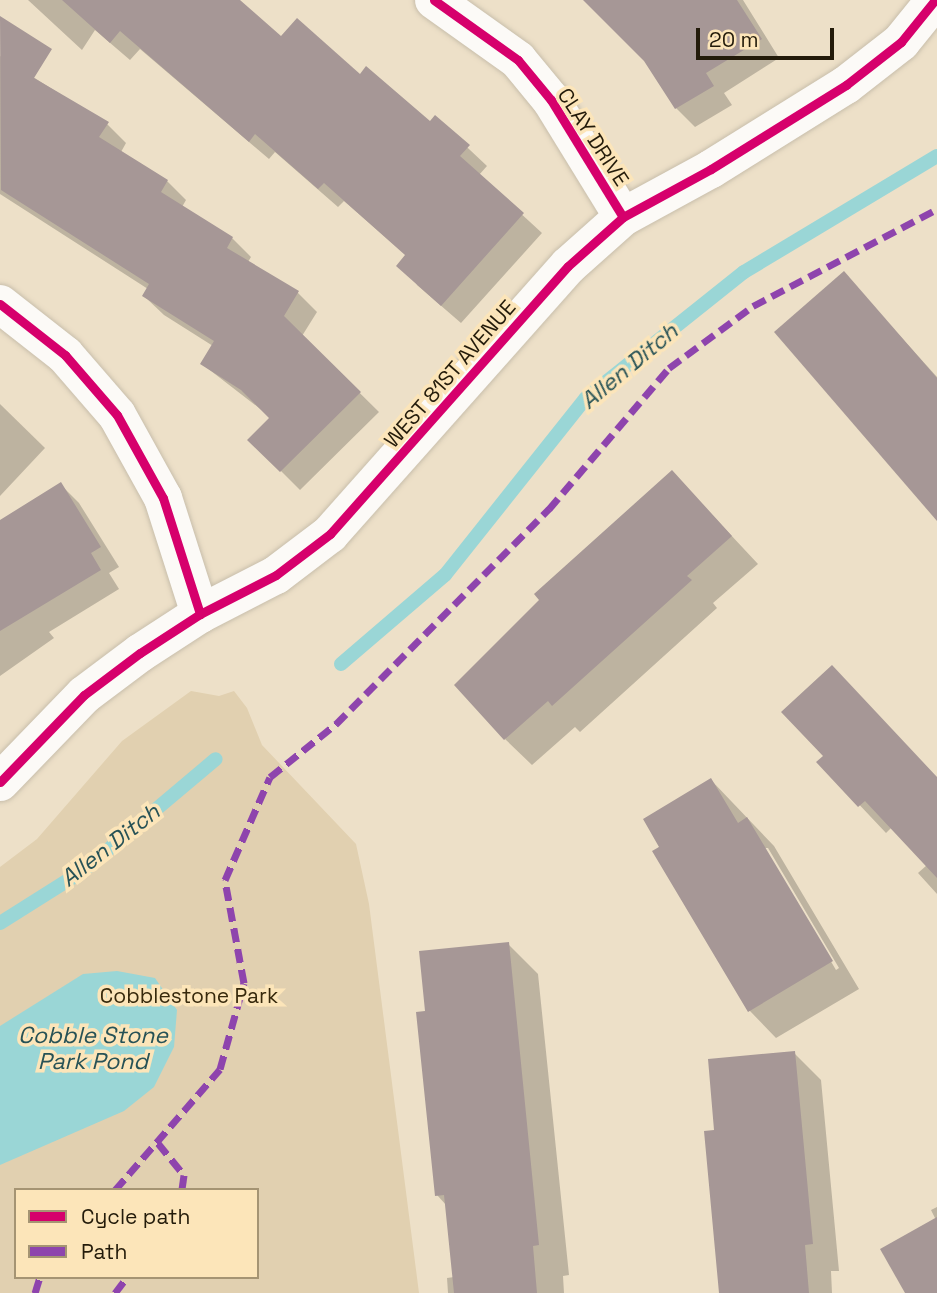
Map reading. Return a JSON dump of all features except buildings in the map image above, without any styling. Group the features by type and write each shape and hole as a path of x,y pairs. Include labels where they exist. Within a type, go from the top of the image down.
{"street":[{"name":"CLAY DRIVE","path":"434,0 518,60 551,100 623,217"},
{"name":"WEST 81ST AVENUE","path":"0,782 84,695 200,614 276,575 330,534 568,266 623,217 711,169 846,85 901,42 935,0"},
{"path":"0,304 65,355 117,415 163,498 200,614"}],"green space":[{"name":"Cobblestone Park","path":"191,691 219,696 234,691 247,708 262,745 356,844 369,904 419,1293 0,1293 0,867 37,839 122,741"}],"water":[{"name":"Cobble Stone Park Pond","path":"117,971 155,978 177,1010 174,1047 154,1087 124,1111 0,1165 0,1026 83,974"}],"waterway":[{"name":"Allen Ditch","path":"341,664 445,575 586,398 744,272 937,156"},
{"name":"Allen Ditch","path":"0,923 84,870 216,759"}],"marked path":[{"path":"117,1188 220,1069 244,983 225,880 270,777 336,724 549,509 669,368 753,306 937,209"},
{"path":"158,1143 184,1175 182,1188"},
{"path":"35,1293 39,1279"},
{"path":"115,1293 126,1279"}],"cycle path":[{"path":"434,0 518,60 551,100 623,217"},
{"path":"0,782 84,695 140,653 200,614 276,575 330,534 568,266 623,217 711,169 846,85 901,42 935,0"},
{"path":"0,304 65,355 117,415 163,498 200,614"}]}
